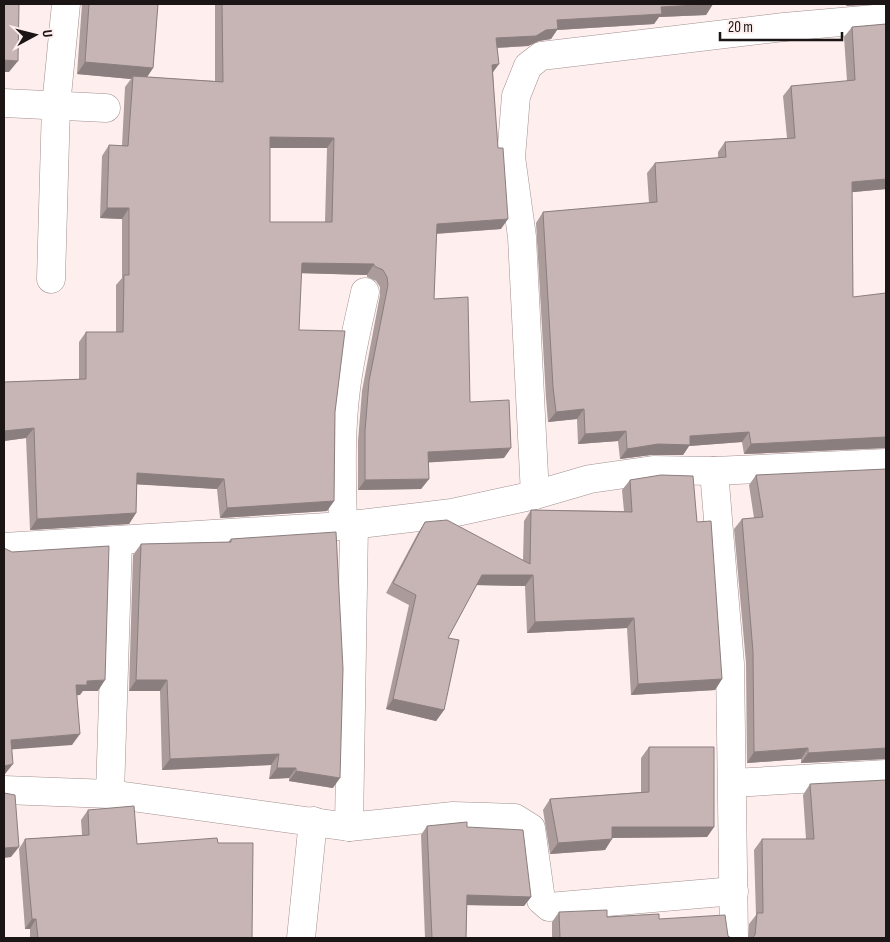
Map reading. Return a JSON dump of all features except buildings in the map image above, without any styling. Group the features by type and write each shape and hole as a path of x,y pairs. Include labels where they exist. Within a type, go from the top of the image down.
{"street":[{"path":"51,279 56,106 66,4"},
{"path":"535,495 522,237 511,157 516,96 528,66 542,56 784,27 886,18"},
{"path":"4,104 106,108"},
{"path":"349,827 349,525 341,454 346,388 364,292"},
{"path":"4,547 349,525 452,513 535,495 599,478 653,470 714,471 886,463"},
{"path":"714,471 730,664 734,938"},
{"path":"110,794 118,541"},
{"path":"733,783 886,774"},
{"path":"4,790 110,794 349,827 453,816 515,818 531,828 541,900 550,907 734,891"},
{"path":"301,938 313,821"}]}
